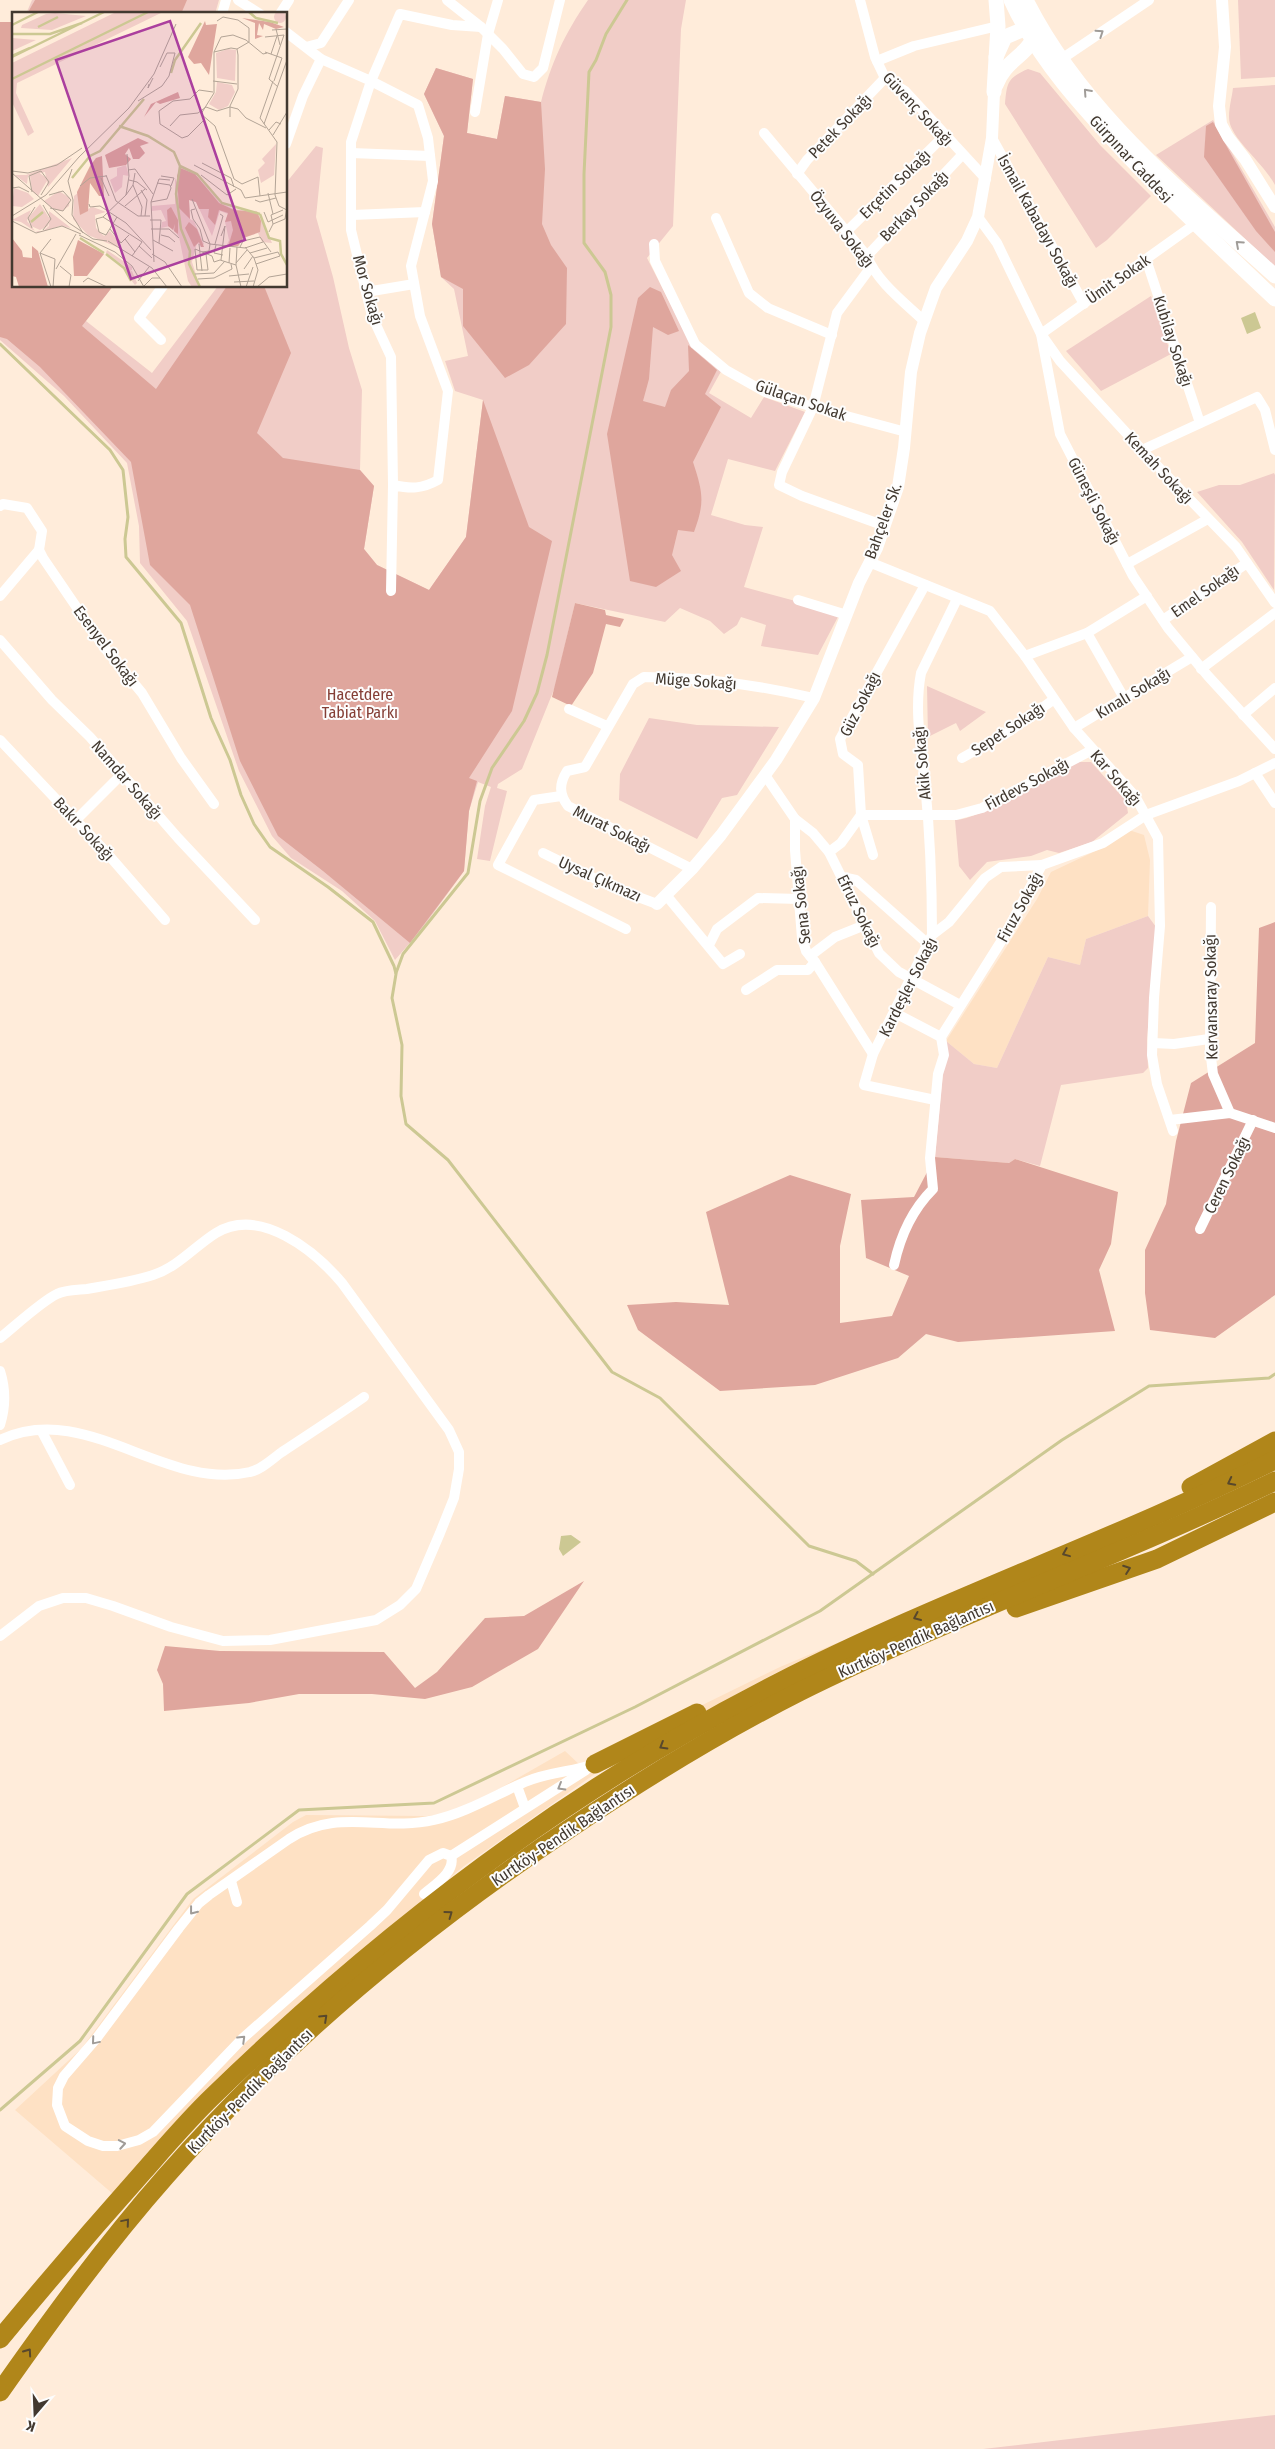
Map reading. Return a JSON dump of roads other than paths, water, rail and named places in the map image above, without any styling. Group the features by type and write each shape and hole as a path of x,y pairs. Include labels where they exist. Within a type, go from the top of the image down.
{"highway":[{"path":"1098,1540 1166,1498 1210,1477 1275,1441"},
{"name":"Kurtköy-Pendik Bağlantısı","path":"0,2339 76,2248 211,2098 342,1976 468,1876 622,1771 711,1718 828,1659 920,1616 1220,1488 1275,1460"},
{"name":"Kurtköy-Pendik Bağlantısı","path":"0,2392 117,2233 167,2174 280,2059 362,1983 440,1920 516,1865 640,1782 798,1693 914,1638 1121,1552 1275,1481"},
{"path":"914,1638 1007,1611 1157,1558 1275,1502"},
{"path":"595,1764 778,1670 828,1659"},
{"path":"152,2162 174,2125 216,2079 324,1979 424,1894"}],"main road":[{"path":"996,0 1000,63"},
{"name":"Gürpınar Caddesi","path":"1011,0 1057,77 1096,122 1195,224 1275,299"},
{"name":"Gürpınar Caddesi","path":"1026,0 1060,60 1153,166 1275,276"},
{"path":"1000,63 1031,35 1034,17"},
{"path":"994,92 1005,37 1031,35 1060,60"},
{"path":"1000,63 1030,62 1047,68 1057,77"}],"street":[{"path":"238,0 257,12"},
{"path":"281,12 289,0"},
{"path":"306,47 321,43 349,0"},
{"path":"448,0 485,31 523,74 534,76 543,68 560,0"},
{"path":"475,112 485,31 498,0"},
{"name":"Güvenç Sokağı","path":"860,0 877,61 885,78 905,91 944,136 986,179"},
{"path":"1060,60 1149,0"},
{"path":"1222,0 1225,47 1220,97 1222,124 1228,138 1246,159 1275,207"},
{"name":"Mor Sokağı","path":"391,591 393,485 392,357 372,316 351,230 351,142 371,81 400,14 485,31"},
{"path":"877,61 914,46 998,26"},
{"path":"288,34 322,59 371,81 418,106 428,138 433,181 411,266 420,316 448,391 438,480 425,487 410,489 393,485"},
{"path":"288,138 303,96 322,59"},
{"name":"Petek Sokağı","path":"797,174 807,160 885,78"},
{"name":"Bahçeler Sk.","path":"662,899 692,869 721,835 765,774 814,698 847,614 885,526 898,487 906,432 911,372 924,321 936,288 967,241 978,217 992,138 994,92"},
{"name":"Özyuva Sokağı","path":"764,133 866,256 871,267 891,290 924,321"},
{"name":"Erçetin Sokağı","path":"846,232 944,136"},
{"name":"İsmail Kabadayı Sokağı","path":"992,138 1084,304"},
{"path":"351,153 430,156"},
{"name":"Berkay Sokağı","path":"866,256 962,155"},
{"path":"352,215 425,212"},
{"name":"Güneşli Sokağı","path":"978,217 997,243 1041,334 1060,434 1127,564 1146,596 1192,657 1275,749"},
{"path":"716,218 732,258 750,293 768,308 832,335"},
{"name":"Ümit Sokak","path":"1041,334 1195,224"},
{"name":"Gülaçan Sokak","path":"654,244 655,261 695,344 726,370 765,392 906,432"},
{"name":"Kubilay Sokağı","path":"1146,259 1200,423"},
{"path":"871,267 837,313 813,407 782,472 779,485 802,496 885,526"},
{"path":"366,292 414,284"},
{"path":"161,340 139,318 162,288"},
{"name":"Kemah Sokağı","path":"1041,334 1060,360 1142,450 1236,547 1275,603"},
{"path":"1142,450 1257,397 1264,410 1275,450"},
{"path":"0,506 3,504 26,508 42,531 39,550 0,596"},
{"path":"1127,564 1208,519"},
{"name":"Esenyel Sokağı","path":"39,550 102,646 142,692 181,758 214,804"},
{"name":"Kar Sokağı","path":"869,562 990,611 1025,656 1053,700 1074,728 1135,796 1146,815 1158,838 1160,926 1153,1043 1157,1084 1173,1131"},
{"name":"Emel Sokağı","path":"1163,620 1247,563"},
{"name":"Güz Sokağı","path":"873,855 860,815 858,764 843,754 840,739 925,585"},
{"path":"1025,656 1087,633 1146,596"},
{"name":"Akik Sokağı","path":"930,939 932,891 918,726 919,686 921,673 957,599"},
{"path":"798,600 847,614"},
{"path":"1202,669 1275,613"},
{"path":"1087,633 1124,698"},
{"name":"Namdar Sokağı","path":"0,640 52,700 90,737 255,920"},
{"name":"Kınalı Sokağı","path":"1074,728 1192,657"},
{"name":"Müge Sokağı","path":"567,771 585,767 633,684 644,677 740,684 772,688 814,698"},
{"path":"1243,715 1275,688"},
{"name":"Sepet Sokağı","path":"962,758 1010,730 1053,700"},
{"path":"569,708 607,726"},
{"name":"Bakır Sokağı","path":"0,740 76,820 165,920"},
{"name":"Firdevs Sokağı","path":"860,815 927,816 956,814 982,808 1092,750"},
{"name":"Firuz Sokağı","path":"941,1037 1002,940 1042,865 1103,843 1146,815 1200,796 1275,763"},
{"name":"Murat Sokağı","path":"567,771 561,781 561,796 568,806 692,869"},
{"path":"1255,773 1275,804"},
{"path":"76,820 122,774"},
{"path":"765,774 795,819"},
{"path":"561,796 534,800 498,864 626,929"},
{"path":"829,852 841,843 860,815"},
{"name":"Efruz Sokağı","path":"795,819 813,833 829,852 879,953 899,972 960,1005"},
{"name":"Sena Sokağı","path":"795,819 795,850 802,938 806,951 813,959 873,1054"},
{"name":"Uysal Çıkmazı","path":"543,854 614,888 662,899"},
{"name":"Kardeşler Sokağı","path":"935,1100 864,1085 873,1054 912,980 930,939 949,922 985,878 1001,867 1042,865"},
{"path":"842,877 856,880 930,939"},
{"path":"709,945 717,929 758,898 800,899"},
{"path":"662,899 709,945 723,964 740,954"},
{"name":"Kervansaray Sokağı","path":"1211,907 1210,1039 1213,1074 1230,1113"},
{"path":"746,990 777,970 808,970 813,959 835,937 865,925"},
{"path":"894,1265 899,1240 923,1200 933,1190 930,1158 938,1074 944,1055 941,1037 895,1013"},
{"path":"1153,1043 1174,1044 1210,1039"},
{"path":"1170,1120 1230,1113 1275,1128"},
{"name":"Ceren Sokağı","path":"1200,1230 1253,1120"},
{"path":"0,1338 57,1294 133,1282 157,1274 179,1261 217,1232 239,1225 261,1225 286,1236 331,1270 342,1283 449,1430 458,1452 458,1470 454,1498 416,1589 400,1605 376,1620 270,1640 223,1640 171,1627 86,1598 63,1598 39,1606 0,1636"},
{"path":"0,1371 6,1391 4,1413 0,1425"},
{"path":"0,1440 14,1434 41,1430 70,1432 96,1438 189,1471 225,1477 253,1472 364,1398"},
{"path":"41,1430 70,1485"},
{"path":"451,1856 443,1853 429,1860 387,1910 243,2038 153,2132 138,2140 117,2146 103,2146 75,2134 65,2126 57,2105 58,2088 64,2076 96,2039 199,1903 302,1831 333,1821 397,1823 432,1821 457,1813 517,1786 550,1774 576,1770 595,1764"},
{"path":"451,1856 525,1808 571,1782 595,1764"},
{"path":"517,1786 525,1808"},
{"path":"424,1894 450,1870 452,1865 451,1856"},
{"path":"231,1881 237,1902"}],"waterway":[{"path":"396,973 403,954 468,873 480,801 492,768 524,721 537,693 547,655 611,327 611,295 605,272 584,243 584,174 589,72 606,34 627,0"},
{"path":"0,344 110,450 123,470 128,517 125,539 126,557 181,623 211,718 230,760 241,795 254,824 270,847 328,887 373,922 396,974 392,998 402,1045 401,1096 406,1124 448,1160 612,1372 660,1398 809,1546 856,1561 873,1574"},
{"path":"0,2110 80,2041 187,1894 299,1810 434,1803 635,1707 820,1611 1062,1440 1149,1386 1269,1378 1275,1374"}],"park label":[{"name":"Hacetdere Tabiat Parkı","path":"360,703"}]}
